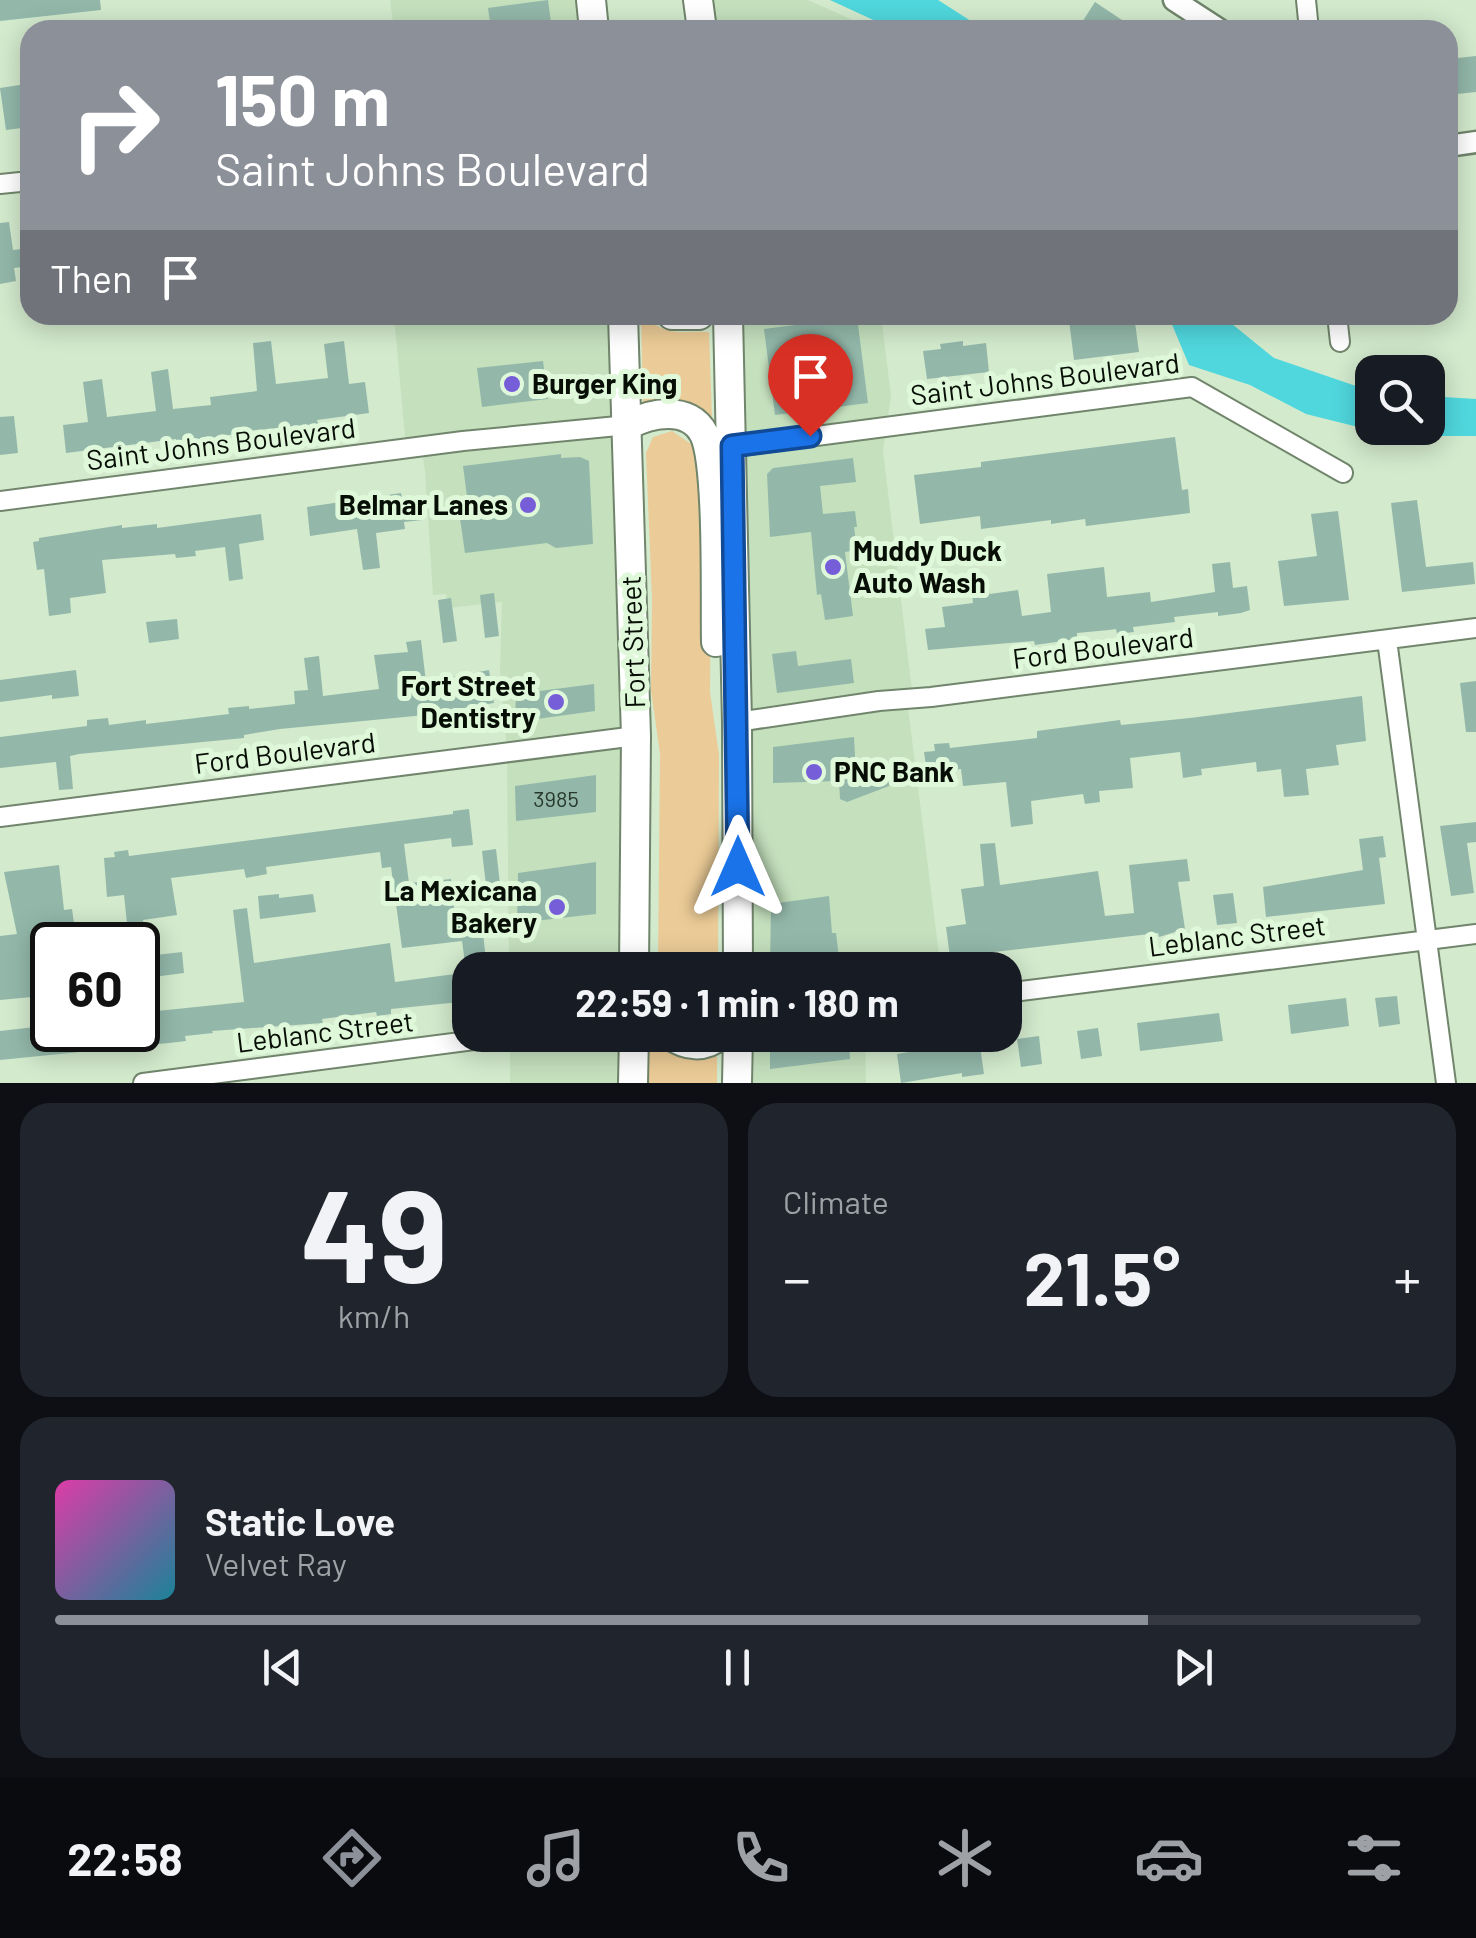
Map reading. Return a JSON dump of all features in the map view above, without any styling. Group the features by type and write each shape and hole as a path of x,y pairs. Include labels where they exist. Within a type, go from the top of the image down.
{"main road":[{"name":"Fort Street","path":"623,325 636,736 634,952"},
{"path":"728,325 738,952"},
{"path":"628,425 670,414 692,422 704,435 712,486 718,694 737,797"},
{"path":"636,736 650,756 650,952"},
{"path":"633,1083 634,1052"},
{"path":"737,1083 738,1052"}],"street":[{"path":"1174,0 1205,20"},
{"path":"1338,325 1340,342"},
{"name":"Saint Johns Boulevard","path":"732,446 1192,387 1343,473"},
{"name":"Saint Johns Boulevard","path":"0,500 463,441 628,425"},
{"name":"Ford Boulevard","path":"737,722 1476,628"},
{"path":"1387,640 1446,1083"},
{"name":"Ford Boulevard","path":"0,817 636,736"},
{"name":"Leblanc Street","path":"1022,992 1476,934"},
{"name":"Leblanc Street","path":"143,1083 452,1043"}],"shaded area":[{"path":"390,0 591,0 593,20 393,20"},
{"path":"699,0 808,0 853,20 701,20"},
{"path":"395,325 623,325 634,952 509,952 507,752 500,669 502,602 448,608 446,594 433,595 421,447 406,448"},
{"path":"641,325 709,332 712,418 687,405 643,405"},
{"path":"728,325 882,325 891,396 883,451 913,699 907,700 939,952 738,952"},
{"path":"672,431 691,444 702,460 711,583 710,692 719,755 718,952 658,952 660,754 651,690 646,453 653,437"},
{"path":"510,1052 634,1052 633,1083 510,1083"},
{"path":"649,1052 698,1058 717,1056 717,1083 649,1083"},
{"path":"738,1052 865,1052 866,1083 737,1083"}],"water":[{"path":"830,0 938,0 969,20 873,20"},
{"path":"1172,325 1233,325 1274,358 1355,386 1355,426 1306,414 1250,385 1189,365"},
{"path":"1445,397 1476,399 1476,436 1445,436"}],"building":[{"path":"0,0 100,0 101,10 0,21"},
{"path":"548,0 551,20 490,20 488,8"},
{"path":"1095,2 1122,20 1083,20"},
{"path":"1476,56 1476,92 1458,94 1458,58"},
{"path":"20,85 20,128 6,130 0,88"},
{"path":"9,222 13,250 20,249 20,267 14,268 16,281 0,284 0,223"},
{"path":"858,325 868,403 775,415 764,329"},
{"path":"1070,325 1135,325 1139,352 1074,360"},
{"path":"271,341 276,384 328,378 324,344 344,341 349,384 365,382 369,413 211,439 176,443 176,439 66,453 63,425 88,422 83,382 102,379 107,417 156,411 151,372 168,369 173,409 211,405 210,397 257,391 253,343"},
{"path":"963,341 963,346 986,343 989,372 927,379 923,351"},
{"name":"Burger King","path":"543,361 548,399 482,407 477,368"},
{"path":"14,416 18,453 0,455 0,417"},
{"path":"1175,437 1182,490 1188,489 1190,513 1086,526 1085,519 981,529 980,516 920,524 914,475 981,467 981,462"},
{"name":"Belmar Lanes","path":"561,454 561,458 580,457 589,461 593,544 556,548 547,543 465,553 458,505 468,504 463,466"},
{"path":"853,458 856,482 820,486 823,514 855,511 857,527 857,550 845,552 853,616 825,620 821,594 817,595 811,532 770,537 767,474 773,468"},
{"path":"401,493 402,499 419,497 422,520 404,522 405,529 376,533 380,568 363,570 357,529 310,536 307,507"},
{"path":"1417,500 1426,567 1473,562 1475,584 1402,592 1391,503"},
{"path":"1338,511 1349,600 1284,606 1278,561 1317,556 1311,514"},
{"path":"261,514 264,540 239,544 243,579 229,581 225,547 195,551 196,556 102,560 106,593 70,598 71,613 49,616 44,569 37,570 33,542 39,538 122,525 157,524 157,528"},
{"path":"1230,562 1233,588 1247,586 1250,610 1241,613 1174,617 1175,622 1133,627 1134,632 1117,634 1116,629 1077,633 1077,639 1035,645 1034,641 928,650 925,629 945,627 942,607 973,603 970,579 987,577 990,594 1018,590 1022,616 1051,612 1047,574 1104,567 1107,597 1150,592 1151,602 1215,592 1212,564"},
{"path":"494,593 499,636 485,638 480,595"},
{"path":"451,598 457,641 443,643 438,600"},
{"path":"177,619 179,639 149,643 146,622"},
{"path":"421,640 426,682 489,670 494,703 415,716 280,729 244,738 79,754 70,756 73,789 59,790 56,762 0,768 0,737 87,726 87,720 108,718 109,725 146,720 146,724 229,714 228,708 295,704 294,691 308,690 304,658 319,656 323,696 379,689 374,655 408,652 406,642"},
{"path":"796,651 798,666 851,659 854,683 777,693 772,654"},
{"path":"76,670 79,696 52,699 52,695 0,702 0,680"},
{"path":"1476,681 1476,732 1466,732 1460,683"},
{"name":"Fort Street Dentistry","path":"594,684 595,711 515,722 516,694"},
{"path":"1362,696 1366,741 1336,745 1339,765 1306,769 1309,795 1284,797 1281,769 1257,772 1256,762 1201,769 1202,775 1183,778 1180,752 1130,758 1133,788 1099,791 1100,802 1085,804 1083,794 1031,801 1033,824 1011,827 1006,782 963,786 961,769 927,773 924,752 935,751 934,744 949,743 950,748 1037,738 1037,731 1120,720 1121,725"},
{"name":"PNC Bank","path":"854,737 856,775 888,768 889,786 847,802 840,799 839,781 773,783 773,747"},
{"path":"596,775 596,812 516,821 515,786"},
{"path":"469,809 473,845 452,847 451,838 404,844 409,883 451,879 455,917 481,914 485,952 464,952 462,941 402,948 391,867 382,868 380,852 266,867 267,874 246,878 244,869 171,878 177,915 143,922 127,922 124,895 107,897 104,858 115,857 114,852 128,850 129,856"},
{"path":"1476,822 1476,842 1467,843 1474,893 1451,896 1440,826"},
{"path":"1383,836 1386,857 1379,858 1385,904 1266,917 1263,887 1363,870 1359,839"},
{"path":"995,843 1000,885 1098,871 1105,916 1134,913 1129,865 1187,859 1190,881 1178,882 1185,929 1159,937 1158,933 993,952 949,952 946,927 966,924 961,889 984,886 980,844"},
{"path":"496,849 501,893 487,894 482,851"},
{"path":"596,862 596,914 517,923 518,873"},
{"path":"59,865 64,910 72,909 74,922 30,922 30,997 0,1000 0,936 17,934 4,872"},
{"path":"1233,893 1237,923 1217,925 1213,895"},
{"path":"279,894 279,898 313,894 316,912 260,919 258,896"},
{"path":"829,896 832,933 836,933 838,952 770,952 771,904"},
{"path":"247,908 254,963 390,943 395,982 452,974 452,1003 391,1009 391,1014 377,1016 376,1012 322,1019 323,1023 212,1031 185,1036 186,1041 160,1044 160,1011 244,1002 233,910"},
{"path":"182,952 184,973 160,976 160,954"},
{"path":"1397,996 1400,1024 1379,1027 1375,998"},
{"path":"1346,998 1349,1026 1291,1034 1288,1005"},
{"path":"1219,1013 1223,1041 1140,1051 1137,1023"},
{"path":"30,1028 30,1052 78,1052 0,1060 0,1031"},
{"path":"1098,1028 1102,1056 1081,1059 1077,1031"},
{"path":"1039,1036 1042,1064 1021,1067 1022,1038"},
{"path":"770,1052 850,1052 850,1059 770,1069"},
{"path":"981,1052 984,1074 962,1077 962,1073 901,1083 897,1054"}],"place":[{"name":"Burger King","path":"512,384"},
{"name":"Belmar Lanes","path":"528,505"},
{"name":"Muddy Duck Auto Wash","path":"833,567"},
{"name":"Fort Street Dentistry","path":"556,702"},
{"name":"PNC Bank","path":"814,772"},
{"name":"La Mexicana Bakery","path":"557,907"}],"route":[{"path":"738,867 732,446 810,436"}]}
